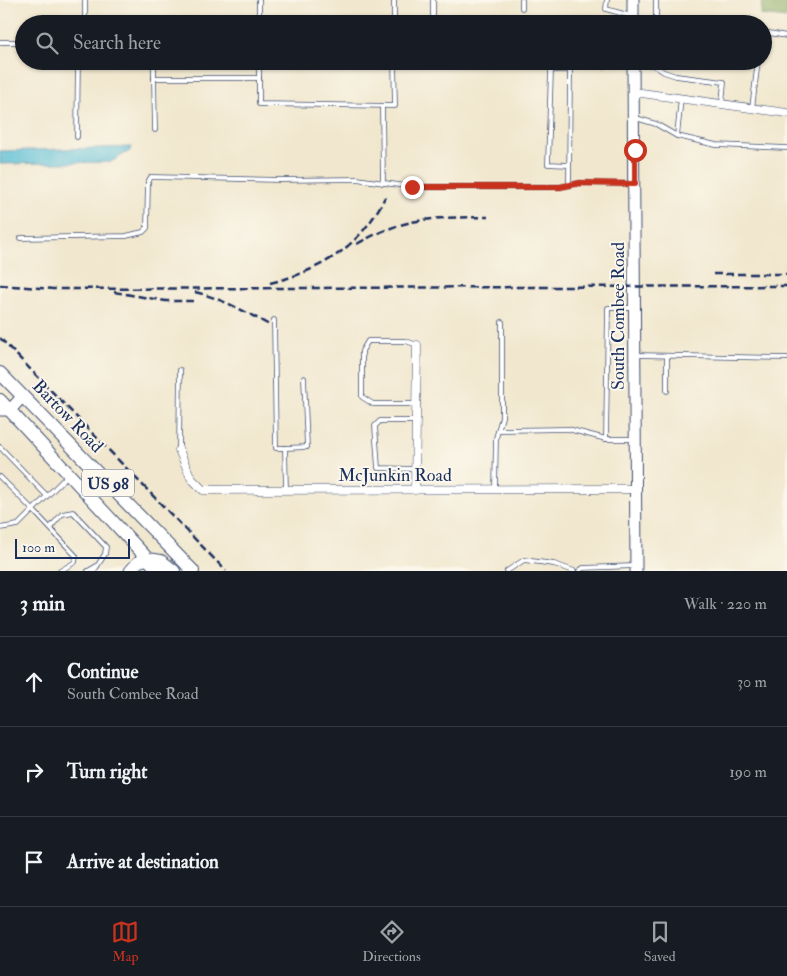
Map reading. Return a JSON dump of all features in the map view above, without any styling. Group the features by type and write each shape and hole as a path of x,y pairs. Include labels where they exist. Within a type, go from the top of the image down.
{"main road":[{"path":"633,0 633,15"},
{"name":"South Combee Road","path":"633,70 636,568"},
{"name":"Bartow Road","path":"0,373 193,571"},
{"path":"5,410 24,396"},
{"name":"US 98","path":"0,400 5,410 69,474 159,571"},
{"path":"130,571 138,562 148,559 161,561 174,571"}],"street":[{"path":"634,92 787,113"},
{"path":"415,490 417,345"},
{"name":"McJunkin Road","path":"179,450 191,478 202,490 636,489"}],"lane":[{"path":"85,0 85,15"},
{"path":"259,0 259,15"},
{"path":"394,0 394,15"},
{"path":"433,0 433,15"},
{"path":"522,0 522,8"},
{"path":"608,0 606,8 621,15"},
{"path":"656,0 656,15"},
{"path":"772,34 787,36"},
{"path":"0,42 15,42"},
{"path":"77,137 78,70"},
{"path":"154,70 155,130"},
{"path":"259,70 259,104 395,106 394,70"},
{"path":"569,165 548,164 550,70 570,70 569,186"},
{"path":"661,70 676,76 724,82 722,104"},
{"path":"752,108 757,70"},
{"path":"154,78 259,78"},
{"path":"677,136 681,98"},
{"path":"382,106 383,183"},
{"path":"634,117 656,124 677,136 716,145 787,148"},
{"path":"21,238 126,236 144,232 147,228 148,182 151,177 357,180 412,187 560,187 580,183 635,184"},
{"path":"606,439 608,308 636,308"},
{"path":"274,320 276,448 308,447 304,378"},
{"path":"495,490 496,438 502,417 502,322"},
{"path":"416,404 373,404 366,401 362,397 362,351 368,342 406,341 417,345"},
{"path":"636,355 787,358"},
{"path":"667,356 667,392"},
{"path":"179,450 180,370"},
{"path":"415,469 378,468 375,426 380,421 416,421"},
{"path":"498,430 568,429 606,439 636,439"},
{"path":"0,447 47,496"},
{"path":"285,448 286,490"},
{"path":"0,528 18,525 69,474"},
{"path":"0,477 76,556 75,562 60,571"},
{"path":"50,528 62,514 73,512 106,547 98,571"},
{"path":"507,571 524,560 554,564 574,571"},
{"path":"88,571 99,565"},
{"path":"94,571 99,565"},
{"path":"580,571 583,568 636,568"}],"green space":[{"path":"762,0 787,0 787,18 761,15"}],"water":[{"path":"132,147 131,150 111,162 0,164 0,151"}],"railway":[{"path":"270,283 307,271 338,254 364,229 385,197"},
{"path":"357,244 374,235 406,223 421,220 488,217"},
{"path":"713,274 787,274"},
{"path":"0,285 53,289 787,286"},
{"path":"114,292 166,301 193,301"},
{"path":"195,292 225,302 271,326"},
{"path":"0,338 226,571"}],"route":[{"path":"412,187 560,187 580,183 635,184 635,150"}]}
